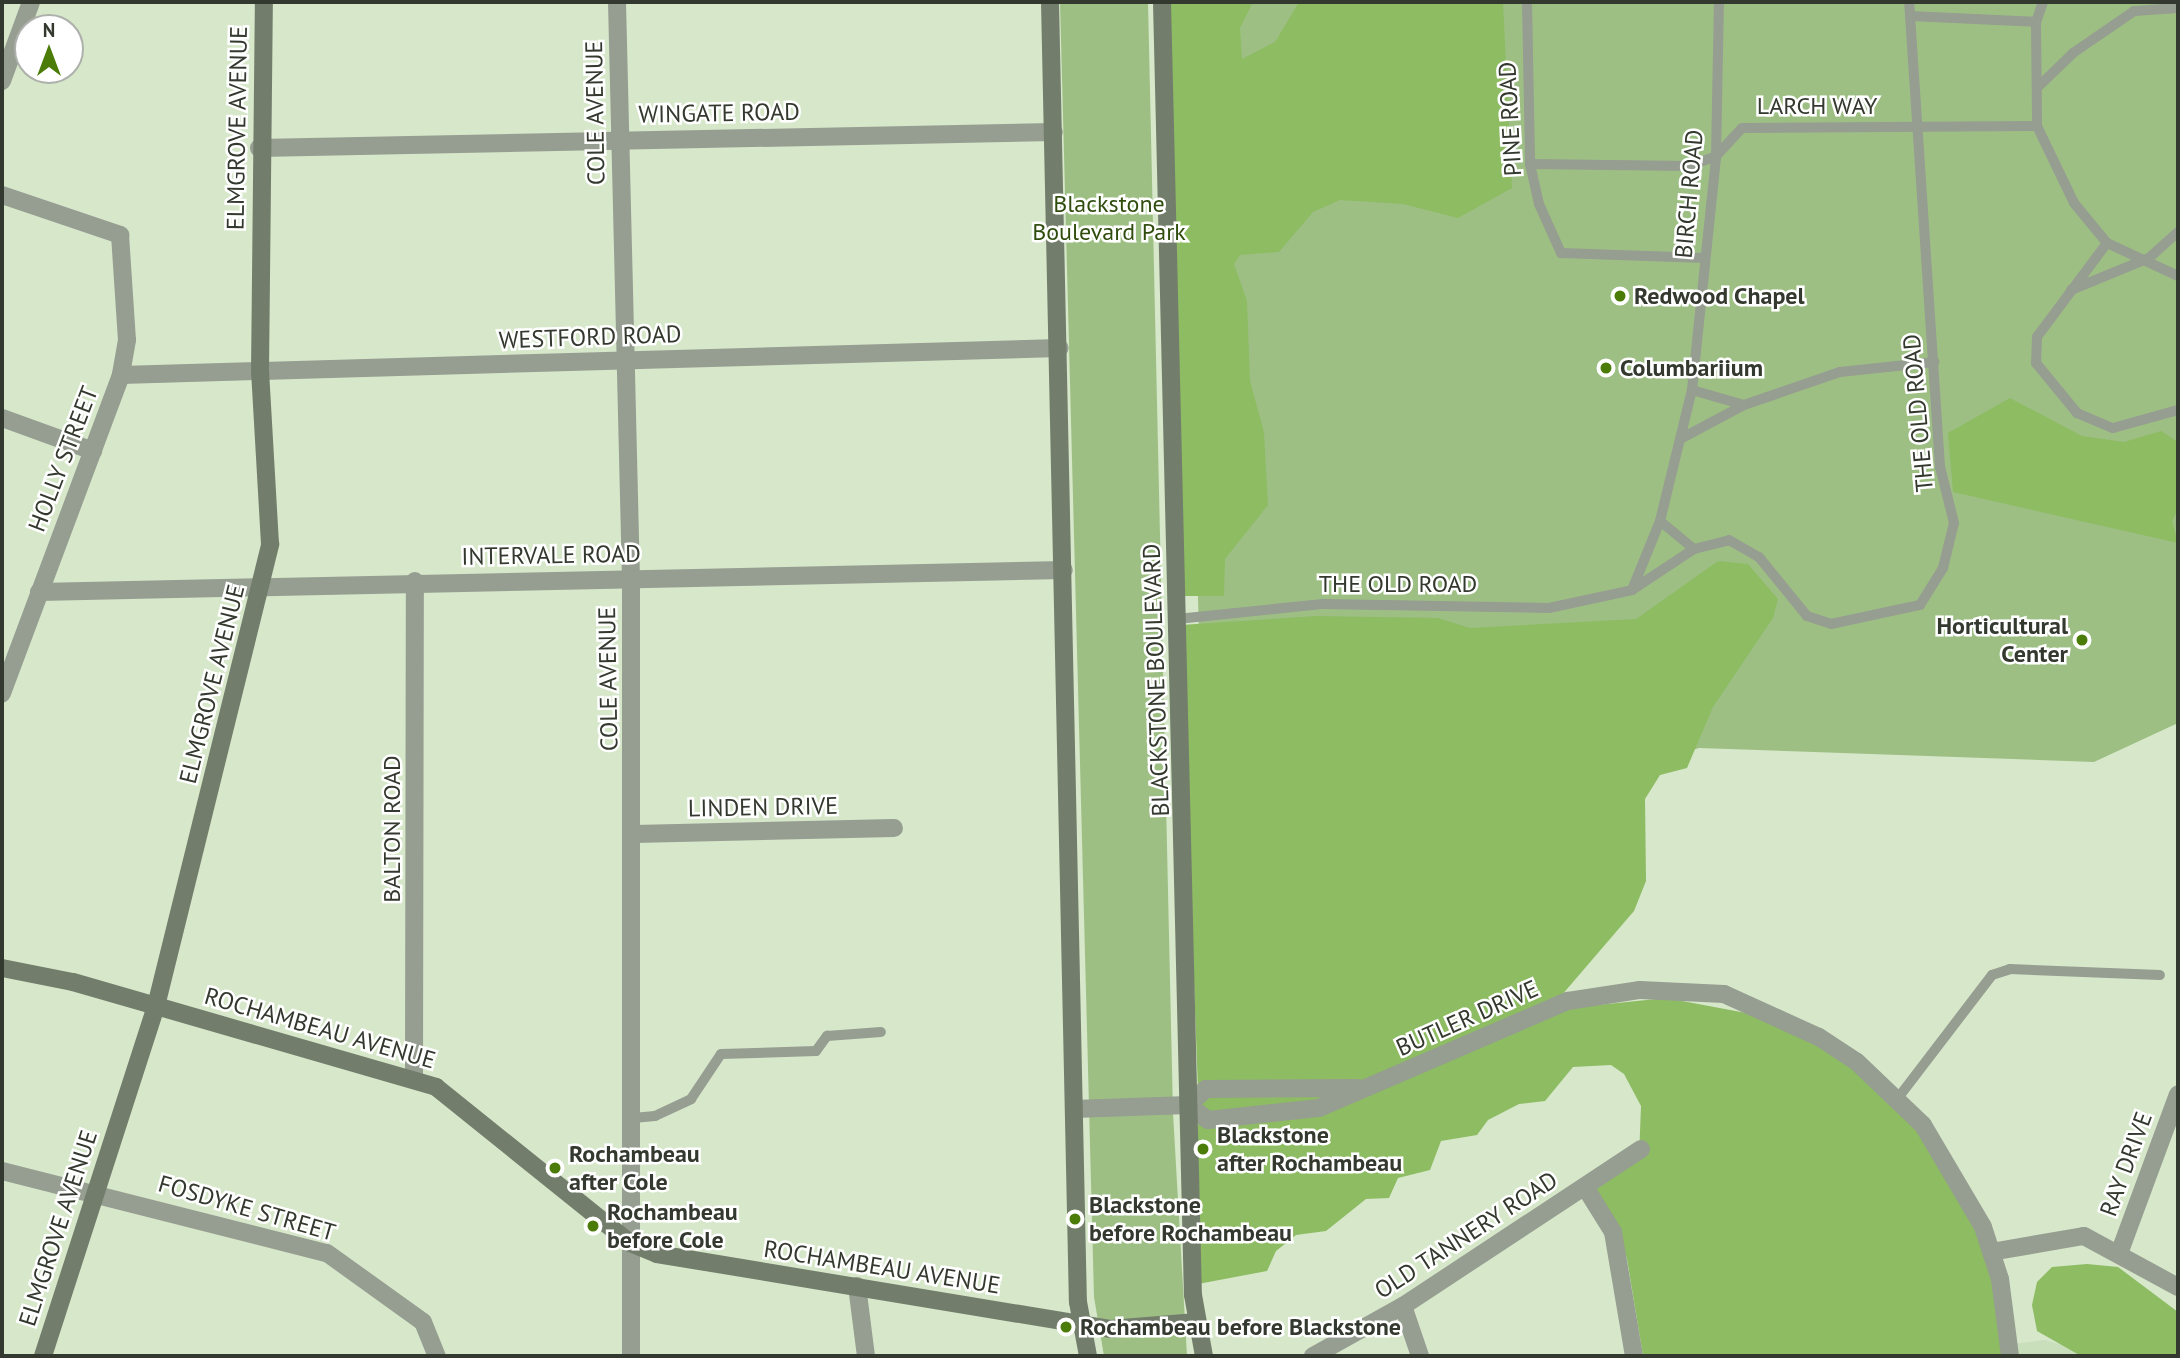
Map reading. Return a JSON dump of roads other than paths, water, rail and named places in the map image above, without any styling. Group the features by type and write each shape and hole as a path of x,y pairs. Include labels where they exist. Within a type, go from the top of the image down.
{"main road":[{"name":"ELMGROVE AVENUE","path":"43,1356 156,1006 261,592 270,544 260,372 259,148 264,2"},
{"path":"1050,2 1060,348 1074,1109 1082,1325 1088,1356"},
{"name":"BLACKSTONE BOULEVARD","path":"1162,2 1188,1105 1197,1322 1204,1356"},
{"name":"ROCHAMBEAU AVENUE","path":"2,968 156,1006 414,1077 466,1109 630,1242 698,1262 1110,1329 1197,1322"}],"street":[{"path":"2,81 31,2"},
{"name":"COLE AVENUE","path":"617,2 631,579 634,834 631,1356"},
{"name":"WINGATE ROAD","path":"259,148 1054,132"},
{"name":"HOLLY STREET","path":"2,195 120,235 127,340 121,374 93,451 39,592 10,646 2,693"},
{"name":"WESTFORD ROAD","path":"121,374 1060,348"},
{"path":"2,418 93,451"},
{"name":"INTERVALE ROAD","path":"39,592 261,592 415,581 1064,570"},
{"name":"BALTON ROAD","path":"414,1077 415,581"},
{"name":"LINDEN DRIVE","path":"634,834 894,828"},
{"name":"BUTLER DRIVE","path":"1074,1109 1188,1105 1209,1120 1238,1120 1319,1108 1531,1012 1607,993 1665,990 1724,994 1780,1015 1857,1062 1898,1098 1942,1151 1992,1252 2010,1356"},
{"name":"BUTLER DRIVE","path":"1188,1105 1206,1089 1368,1088"},
{"name":"RAY DRIVE","path":"2120,1251 2178,1094"},
{"name":"OLD TANNERY ROAD","path":"1313,1356 1403,1306 1641,1149"},
{"name":"FOSDYKE STREET","path":"2,1171 95,1191 327,1253 423,1322 437,1356"},
{"path":"1585,1187 1613,1232 1634,1356"},
{"name":"RAY DRIVE","path":"1992,1252 2084,1236 2120,1251 2178,1287"},
{"path":"857,1286 866,1356"},
{"path":"1403,1306 1420,1356"}],"lane":[{"name":"PINE ROAD","path":"1527,2 1531,164 1539,204 1562,253 1704,258"},
{"name":"BIRCH ROAD","path":"1632,590 1660,521 1692,390 1716,156 1719,2"},
{"name":"THE OLD ROAD","path":"1177,619 1323,604 1549,608 1632,590 1695,549 1729,540 1759,557 1807,616 1831,624 1920,605 1943,568 1954,523 1940,467 1909,2"},
{"path":"2043,2 2036,22 2039,86 2037,126 2074,202 2107,243 2149,258 2178,276"},
{"path":"2039,86 2073,53 2134,11 2178,8"},
{"path":"1910,16 2036,22"},
{"name":"LARCH WAY","path":"1716,156 1742,128 2037,126"},
{"path":"1531,164 1689,166 1716,156"},
{"path":"2070,290 2149,258 2178,232"},
{"path":"2107,243 2037,337 2036,363 2052,387 2077,413 2113,428 2178,410"},
{"path":"1682,438 1744,405 1840,372 1934,362"},
{"path":"1692,390 1744,405"},
{"path":"1660,521 1695,549"},
{"path":"1898,1098 1992,975 2010,969 2160,975"},
{"path":"633,1118 655,1116 691,1099 721,1054 816,1052 827,1037 881,1032"}],"place":[{"name":"Redwood Chapel","path":"1620,296"},
{"name":"Columbariium","path":"1606,368"},
{"name":"Horticultural Center","path":"2082,640"},
{"name":"Blackstone after Rochambeau","path":"1203,1149"},
{"name":"Rochambeau after Cole","path":"555,1168"},
{"name":"Blackstone before Rochambeau","path":"1075,1219"},
{"name":"Rochambeau before Cole","path":"593,1226"},
{"name":"Rochambeau before Blackstone","path":"1066,1327"}],"park label":[{"name":"Blackstone Boulevard Park","path":"1109,218"}]}
